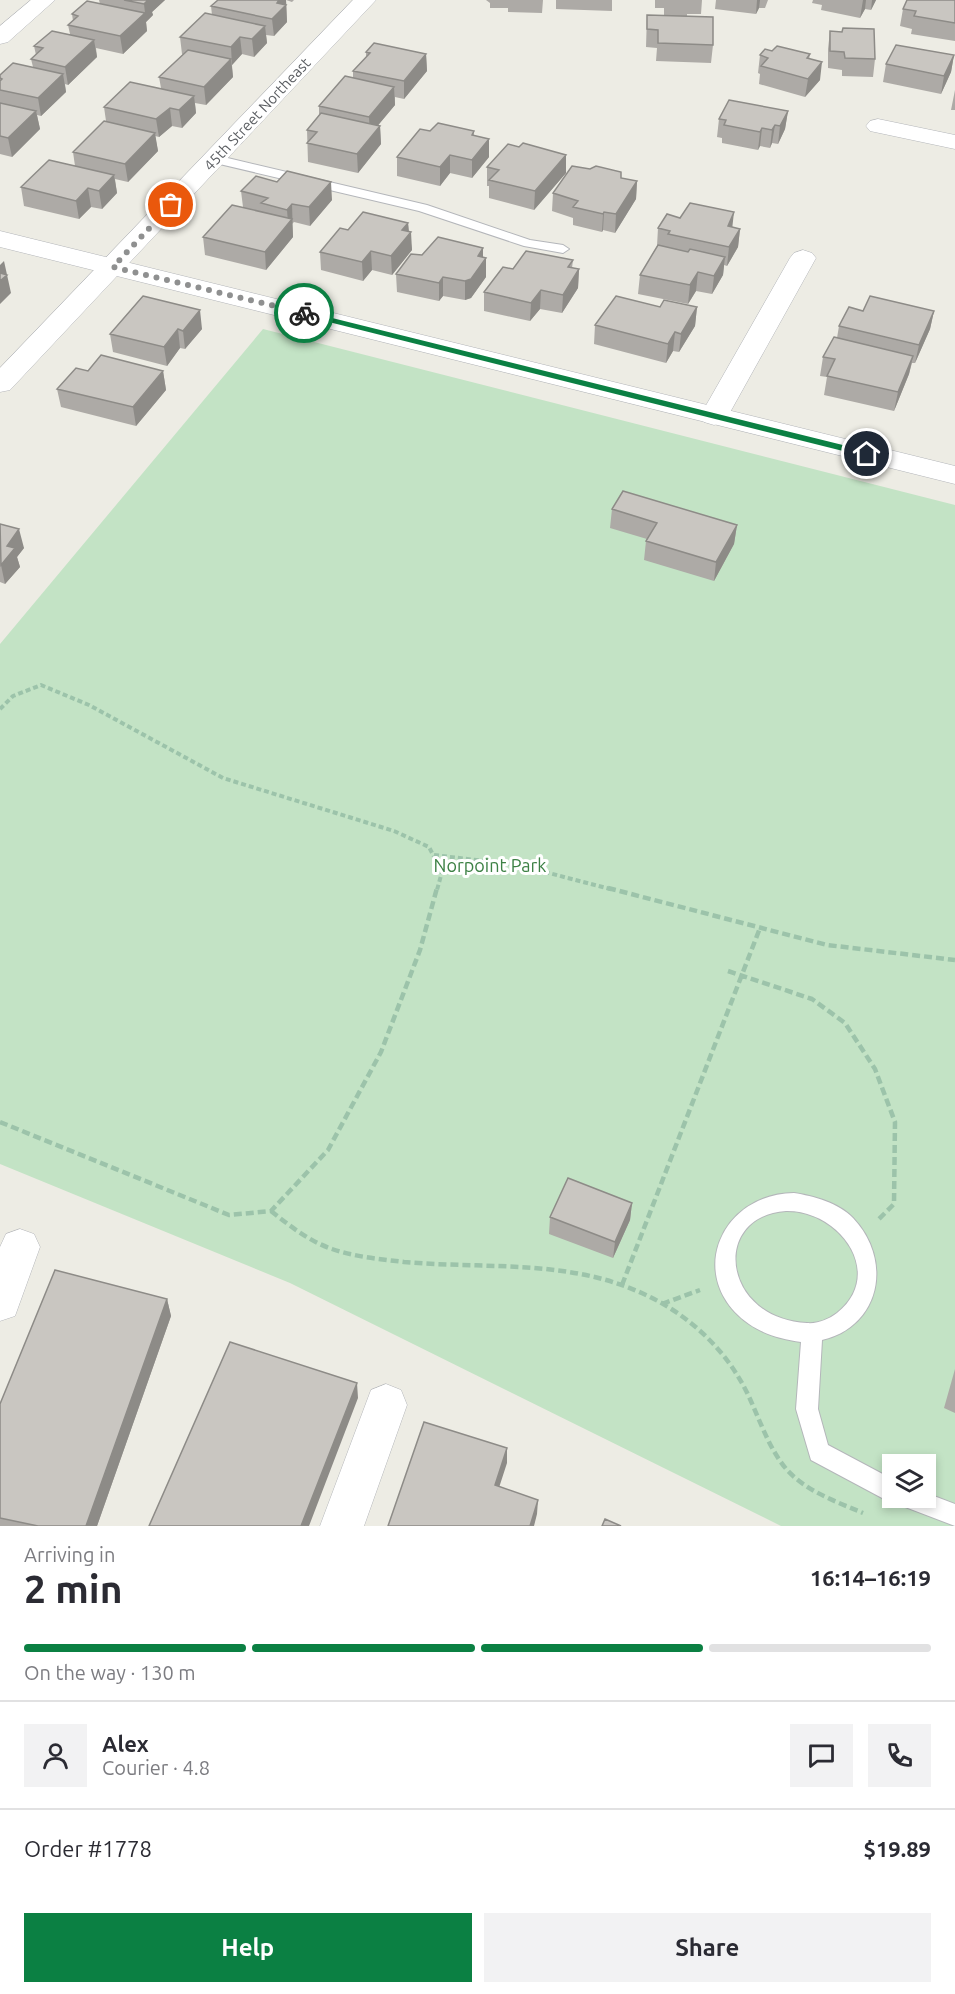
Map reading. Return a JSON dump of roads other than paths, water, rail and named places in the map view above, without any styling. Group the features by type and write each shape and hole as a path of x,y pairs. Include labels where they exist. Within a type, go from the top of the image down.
{"street":[{"path":"0,38 44,0"},
{"name":"45th Street Northeast","path":"0,384 365,0"},
{"path":"878,126 955,142"},
{"path":"0,239 955,475"},
{"path":"714,416 803,258"},
{"path":"0,1302 20,1247"},
{"path":"342,1526 386,1405"}],"lane":[{"path":"214,159 423,208 528,243 563,249"},
{"path":"795,1202 818,1207 838,1218 855,1234 865,1254 868,1276 865,1296 853,1314 835,1327 812,1333 788,1332 765,1323 745,1308 731,1288 724,1267 726,1246 736,1227 751,1212 771,1204 795,1202"},
{"path":"812,1333 807,1409 819,1452 882,1486"},
{"path":"936,1508 955,1515"}],"park label":[{"name":"Norpoint Park","path":"490,865"}]}
